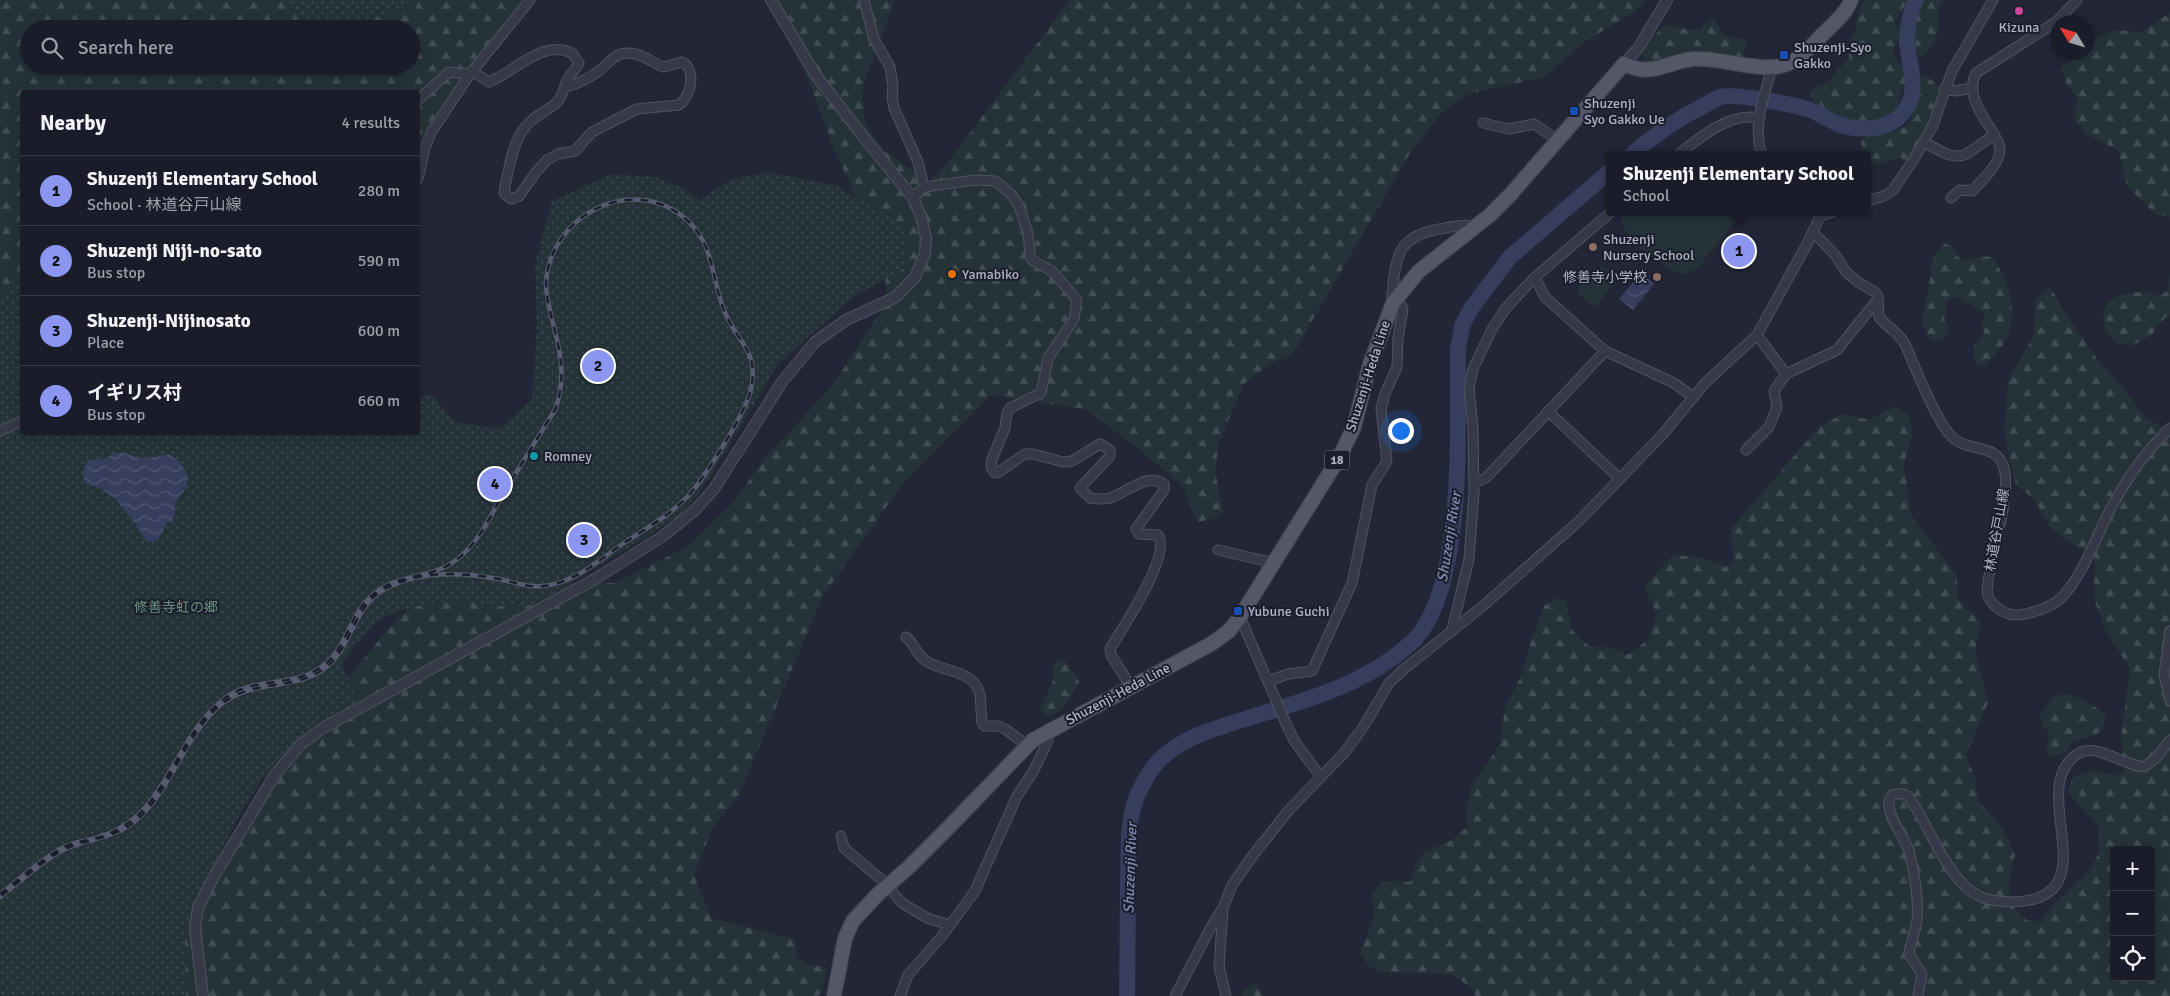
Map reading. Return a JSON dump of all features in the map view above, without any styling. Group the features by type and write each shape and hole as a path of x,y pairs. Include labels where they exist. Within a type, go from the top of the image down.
{"main road":[{"path":"1624,64 1635,70 1647,71 1692,60 1709,59 1771,72 1785,65 1810,47 1841,16 1851,0"},
{"name":"Shuzenji-Heda Line","path":"834,996 845,938 849,928 864,908 944,833 1028,746 1045,733 1221,638 1240,617 1339,458 1354,427 1370,364 1394,302 1418,272 1476,226 1510,195 1624,64"}],"street":[{"path":"420,170 425,148 432,131 471,72 530,0"},
{"path":"203,996 195,928 198,908 212,880 286,759 301,744 323,728 595,579 663,536 694,510 714,489 782,382 815,342 846,320 896,297 915,277 925,254 926,238 921,216 913,198 815,74 771,0"},
{"path":"864,0 874,39 890,67 894,108 918,162 924,187"},
{"path":"1624,64 1643,41 1667,0"},
{"path":"1871,200 1884,196 1893,190 1924,142 1933,124 1952,71 1993,0"},
{"path":"1951,198 1960,190 1972,191 1992,170 2000,148 1973,96 1972,88 1976,73 2056,22 2077,0"},
{"path":"420,98 449,72 471,72 489,82 537,54 546,51 562,49 573,54 579,63 566,81 565,88 565,90 555,104 537,114 517,140 504,193 510,199 518,196 536,172 548,160 558,154 575,151 592,132 633,110 679,105 688,93 690,71 688,66 682,62 663,67 644,57 626,52 614,56 597,72 574,86 565,88"},
{"path":"1761,151 1758,143 1760,116 1771,72"},
{"path":"1944,89 1956,91 1972,88"},
{"path":"1683,151 1703,136 1732,120 1760,116"},
{"path":"1483,123 1509,129 1534,124 1557,140"},
{"path":"1924,142 1946,154 1960,156 1965,155 1994,136"},
{"path":"913,198 924,187 975,180 995,181 1011,194 1019,206 1028,233 1032,260 1053,272 1077,300 1074,319 1048,358 1041,393 1010,408 1007,413 1005,428 992,459 991,467 994,472 997,473 1025,454 1033,454 1063,462 1072,461 1100,444 1110,450 1110,456 1080,488 1090,498 1109,498 1147,480 1158,480 1164,484 1164,490 1136,529 1138,534 1158,535 1160,538 1157,563 1149,583 1110,649 1111,655 1131,688"},
{"path":"1452,631 1468,558 1474,482 1473,427 1469,388 1473,369 1492,329 1506,308 1535,278 1607,216"},
{"path":"1176,996 1210,929 1223,908 1232,885 1289,810 1355,739 1389,683 1572,527 1663,434 1718,370 1757,335 1813,232 1817,216"},
{"path":"1268,681 1288,674 1312,670 1352,583 1373,480 1387,460 1381,409 1385,394 1397,367 1403,309 1394,302 1398,260 1401,250 1408,240 1418,234 1438,229 1469,225 1476,226"},
{"path":"1746,450 1769,428 1777,407 1774,391 1786,374 1837,350 1878,298 1875,292 1846,272 1836,256 1813,232"},
{"path":"1535,278 1545,297 1605,351 1674,383 1693,397"},
{"name":"林道谷戸山線","path":"1878,298 1879,317 1902,339 1939,418 1950,435 1959,442 1973,448 1989,450 1997,455 2003,464 2006,491 1993,551 1987,594 1992,602 2002,610 2014,615 2030,614 2046,608 2060,599 2071,585 2111,508 2131,475 2170,428"},
{"path":"1757,335 1786,374"},
{"path":"1474,482 1486,478 1605,351"},
{"path":"1548,411 1620,479"},
{"path":"0,431 20,422"},
{"path":"1218,550 1274,563"},
{"path":"1240,617 1295,742 1321,777"},
{"path":"2170,631 2164,675 2170,701"},
{"path":"906,637 911,640 917,653 927,662 960,674 976,685 980,694 982,723 984,725 998,726 1005,729 1028,746"},
{"path":"900,996 908,976 950,925 981,879 1011,809 1046,746 1048,740 1045,733"},
{"path":"1918,996 1922,974 1909,954 1917,920 1911,859 1907,844 1889,810 1891,797 1897,793 1908,796 1960,882 1973,894 1986,900 2005,902 2037,899 2048,894 2054,887 2061,872 2063,837 2058,797 2065,770 2070,761 2085,750 2096,751 2130,764 2144,767 2156,758 2170,740"},
{"path":"842,836 844,848 887,886 902,903 927,918 950,925"},
{"path":"1223,908 1219,966 1226,996"}],"green space":[{"path":"0,0 536,0 496,44 423,156 420,169 420,90 20,90 20,434 0,449"},
{"path":"287,0 417,0 369,20 309,20"},
{"path":"779,0 895,0 862,88 865,123 883,150 929,181 942,170 1070,0 1647,0 1630,15 1587,40 1544,77 1467,94 1441,114 1410,153 1293,354 1268,365 1243,385 1219,442 1215,471 1223,513 1208,520 1198,522 1182,485 1135,446 1085,409 991,395 901,486 823,596 739,794 711,831 694,875 711,918 794,939 797,957 809,965 827,969 822,992 817,996 104,996 138,961 337,692 392,624 429,593 484,583 615,583 687,547 733,503 766,457 833,385 888,300 881,252 833,147"},
{"path":"1865,0 1908,0 1895,22 1900,35 1892,54 1905,70 1907,77 1899,97 1898,109 1889,117 1879,122 1860,123 1850,122 1832,115 1823,110 1810,96 1812,89 1828,82 1849,58 1849,42 1855,32 1859,11"},
{"path":"1922,0 1944,0 1938,11 1935,41 1922,57 1917,52 1914,30"},
{"path":"2170,13 2170,217 2156,215 2127,186 2118,150 2086,134 2073,118 2078,99 2066,84 2061,68 2070,60 2095,60 2095,39 2098,37 2115,30 2141,32"},
{"path":"1714,18 1722,33 1729,37 1745,39 1748,42 1742,57 1704,51 1676,54 1652,63 1645,61 1643,54 1645,50 1652,38 1665,25 1701,30 1704,24"},
{"path":"1923,76 1930,79 1940,88 1934,113 1909,160 1903,161 1900,157 1880,164 1871,162 1871,151 1862,151 1861,142 1873,134 1894,130 1907,125 1912,118 1918,95 1918,77"},
{"name":"修善寺虹の郷","path":"767,172 835,185 905,226 908,250 902,270 852,298 778,364 715,469 698,494 681,514 640,541 528,606 501,606 457,602 431,603 394,612 374,624 342,663 359,705 263,778 245,805 190,909 185,931 186,996 0,996 0,296 20,275 20,435 420,435 420,395 432,395 455,422 500,429 532,399 537,323 535,265 552,201 612,174 656,177 684,189 700,200 730,180"},
{"path":"1622,216 1739,216 1697,269 1682,275 1664,265 1644,250 1628,234 1623,225"},
{"path":"1944,244 1952,245 1956,255 1963,261 1992,257 2008,288 2012,311 2008,334 2003,345 1985,366 1978,365 1973,360 1974,346 1984,335 1982,324 1985,316 1977,309 1956,297 1947,301 1944,318 1948,326 1948,334 1940,340 1932,341 1922,322 1933,261"},
{"path":"1601,267 1609,270 1611,287 1596,306 1592,306 1577,292 1580,283 1586,275"},
{"path":"2170,272 2170,317 2166,317 2158,325 2151,336 2133,345 2119,344 2105,332 2104,314 2109,302 2122,294 2138,292 2160,296 2168,290"},
{"path":"2050,287 2099,362 2125,390 2145,417 2170,432 2170,996 1476,996 1470,987 1452,974 1382,972 1369,966 1360,954 1375,914 1372,895 1380,885 1388,881 1410,882 1423,853 1452,840 1468,826 1467,810 1471,787 1500,744 1505,708 1522,674 1544,606 1556,598 1566,600 1572,630 1589,646 1609,647 1627,655 1648,640 1657,614 1645,588 1651,578 1673,555 1704,558 1725,567 1734,563 1731,529 1820,426 1843,414 1870,420 1894,406 1910,416 1912,432 1904,464 1911,515 1957,576 1958,600 1981,623 1975,651 1988,703 1966,754 1975,778 1978,801 2002,828 2015,855 2009,881 2011,905 2026,920 2040,922 2055,903 2088,873 2099,853 2099,826 2068,794 2073,776 2095,771 2114,775 2125,770 2121,738 2130,669 2106,631 2094,599 2095,557 2064,539 2050,527 2033,498 2016,485 2004,431 2008,380 2034,336 2035,300"},
{"path":"1057,660 1065,660 1079,682 1061,709 1056,713 1044,715 1040,709 1053,681 1053,665"},
{"path":"2066,693 2087,702 2106,715 2104,725 2100,732 2095,735 2070,745 2066,752 2057,756 2049,756 2046,750 2049,742 2049,732 2042,726 2040,716 2052,698"},
{"path":"1255,984 1263,996 1241,996 1245,989"}],"water":[{"path":"1641,273 1654,284 1633,310 1619,299"},
{"path":"113,453 125,453 137,458 168,454 181,464 187,473 187,483 176,503 174,517 171,522 167,522 158,540 148,542 143,538 137,525 116,500 100,488 87,484 84,480 83,472 88,460 106,459"}],"waterway":[{"name":"Shuzenji River","path":"1636,151 1693,111 1720,97 1727,96 1738,96 1799,107 1816,112 1841,125 1861,129 1890,123 1905,110 1912,94 1913,87 1907,35 1909,20 1916,0"},
{"name":"Shuzenji River","path":"1127,996 1129,834 1135,801 1148,775 1156,763 1166,754 1190,739 1216,728 1309,699 1353,681 1393,658 1411,643 1429,619 1442,586 1450,547 1455,504 1457,460 1458,349 1462,326 1472,307 1510,257 1606,174"}],"railway":[{"path":"0,894 62,848 107,834 133,820 160,788 199,724 225,698 236,691 248,687 297,678 320,668 336,653 361,607 379,590 401,580 446,567 464,554 483,530 556,408 561,387 561,368 546,284 551,259 562,238 578,221 597,208 619,201 643,200 666,206 687,220 703,241 712,265 721,303 731,325 750,357 753,376 748,399 724,445 694,489 680,504 591,567 561,582 546,586 532,586 470,575 440,574 396,583 383,590 365,607 339,652 331,663 321,671 297,681 246,691 223,703 210,715 189,743 152,804 140,817 130,825 111,835 69,847 59,852 0,897"}],"place":[{"name":"Kizuna","path":"2019,11"},
{"name":"Shuzenji-Syo Gakko","path":"1784,55"},
{"name":"Shuzenji Syo Gakko Ue","path":"1574,111"},
{"name":"Shuzenji Nursery School","path":"1593,247"},
{"name":"Shuzenji Elementary School","path":"1739,251"},
{"name":"Yamabiko","path":"952,274"},
{"name":"修善寺小学校","path":"1657,277"},
{"name":"Shuzenji Niji-no-sato","path":"598,366"},
{"name":"Romney","path":"534,456"},
{"name":"イギリス村","path":"495,484"},
{"name":"Shuzenji-Nijinosato","path":"584,540"},
{"name":"Yubune Guchi","path":"1238,611"}]}
